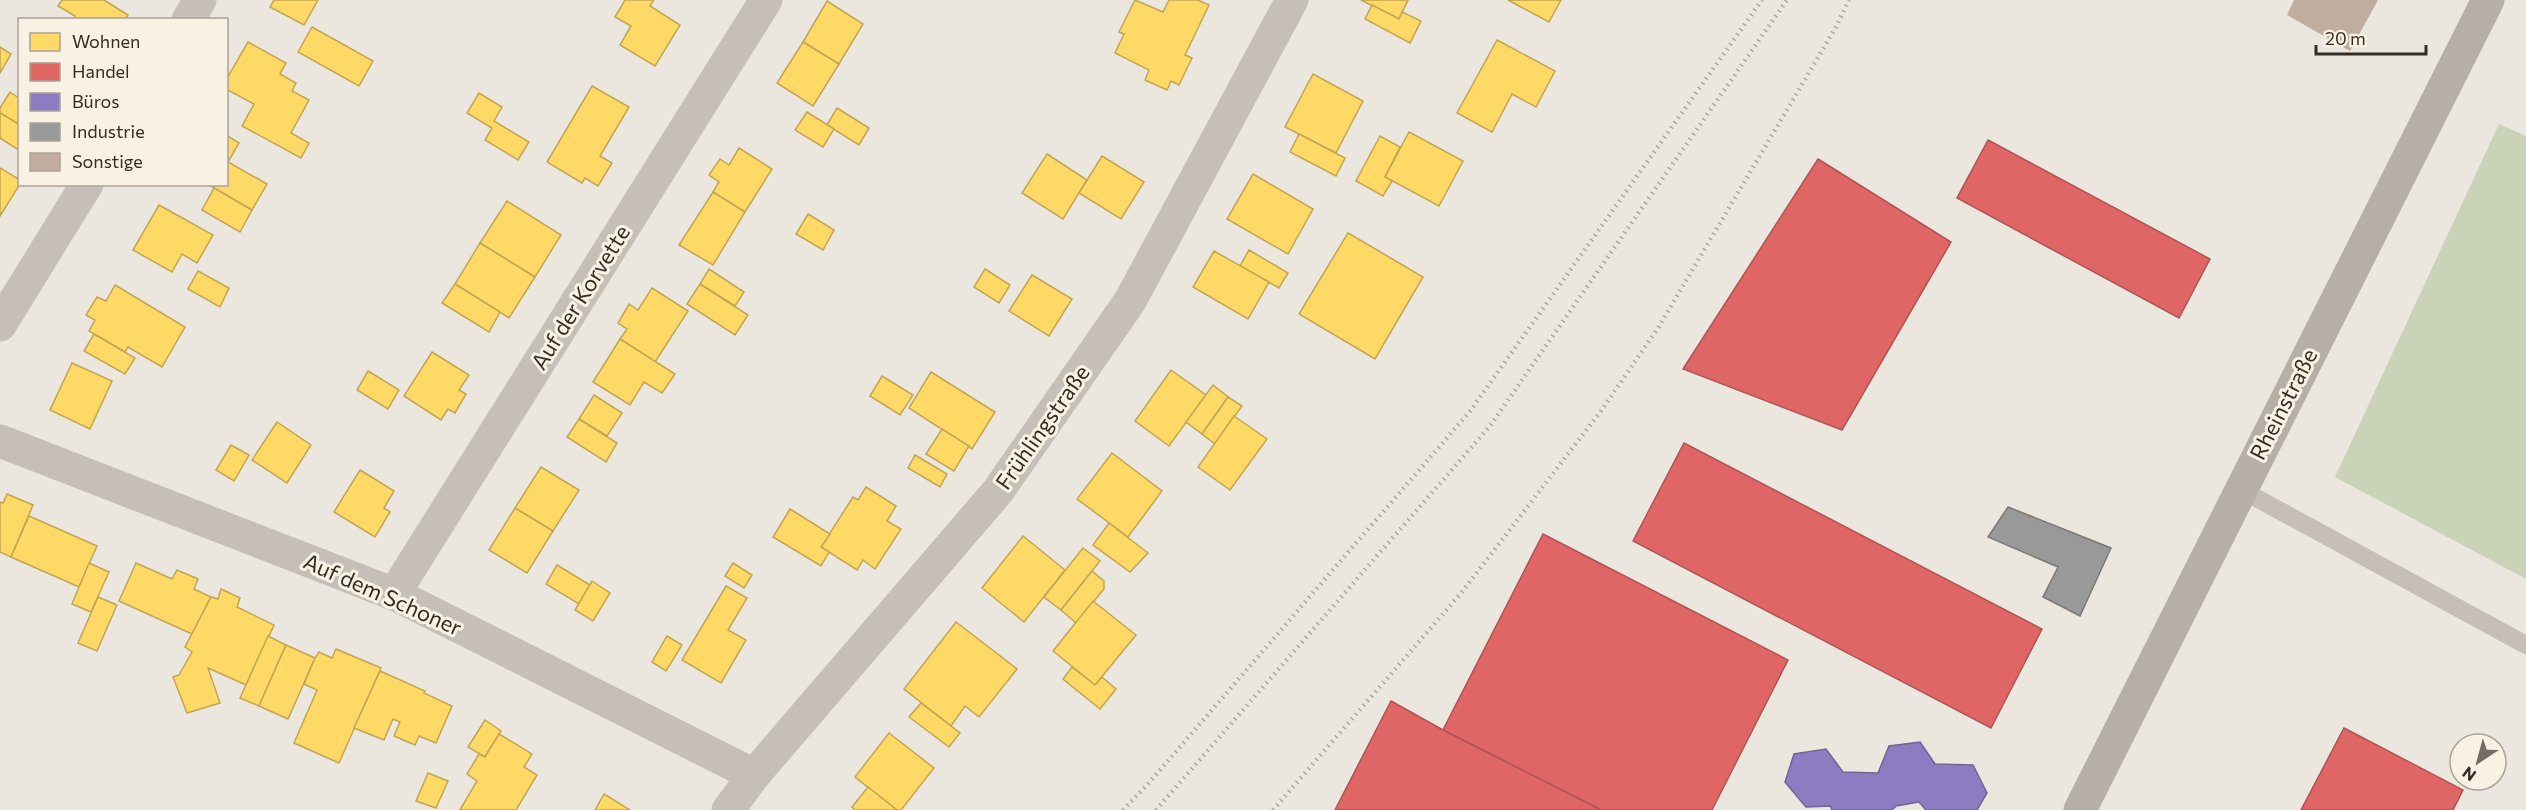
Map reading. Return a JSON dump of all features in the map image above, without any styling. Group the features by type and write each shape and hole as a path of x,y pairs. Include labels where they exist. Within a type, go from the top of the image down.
{"main road":[{"name":"Rheinstraße","path":"2080,810 2488,0"}],"street":[{"path":"189,18 200,0"},
{"name":"Auf der Korvette","path":"394,594 766,0"},
{"name":"Frühlingstraße","path":"728,810 754,775 998,491 1130,301 1292,0"},
{"path":"0,326 86,186"},
{"name":"Auf dem Schoner","path":"0,441 394,594 754,775"}],"lane":[{"path":"2240,489 2526,645"}],"green space":[{"path":"2499,124 2526,136 2526,579 2335,477"}],"building: Wohnen":[{"path":"62,0 104,0 128,15 126,18 74,18 75,16 58,6"},
{"path":"274,0 318,0 304,25 270,7"},
{"path":"625,0 654,0 650,6 680,25 655,66 620,45 631,26 615,17"},
{"path":"1135,0 1163,12 1169,0 1198,0 1209,5 1185,55 1192,58 1179,85 1171,81 1167,90 1145,80 1149,70 1115,53 1124,34 1119,32"},
{"path":"1361,0 1408,0 1399,19"},
{"path":"1508,0 1561,0 1549,22"},
{"path":"827,1 863,24 839,64 803,42"},
{"path":"1372,5 1399,19 1402,12 1421,21 1410,43 1365,19"},
{"path":"312,27 373,61 359,86 298,52"},
{"path":"1497,40 1555,71 1536,107 1512,94 1492,132 1457,113"},
{"path":"248,42 286,63 280,74 296,83 292,91 309,100 291,133 309,143 301,158 242,126 254,104 228,90 228,77"},
{"path":"803,42 839,64 813,106 777,83"},
{"path":"0,47 11,54 0,73"},
{"path":"1313,74 1363,101 1336,153 1285,127"},
{"path":"592,86 629,107 600,156 612,163 598,186 585,178 582,183 547,162"},
{"path":"10,92 18,98 18,124 0,113 0,108"},
{"path":"479,93 502,107 494,121 529,142 518,160 485,140 492,128 467,113"},
{"path":"837,108 869,128 859,145 827,125"},
{"path":"807,112 834,129 823,147 795,130"},
{"path":"0,113 18,124 18,148 0,138"},
{"path":"1409,132 1463,161 1439,206 1385,177"},
{"path":"1299,134 1345,158 1336,176 1290,152"},
{"path":"228,136 239,143 228,162"},
{"path":"1380,136 1400,147 1385,177 1392,181 1383,196 1356,181"},
{"path":"739,148 772,169 745,212 713,192 719,182 709,175 720,159 729,165"},
{"path":"1047,154 1087,180 1063,219 1022,193"},
{"path":"1102,156 1144,182 1121,219 1079,193"},
{"path":"228,162 267,184 252,210 210,186 228,186"},
{"path":"0,168 18,179 19,186 0,216"},
{"path":"1253,174 1313,209 1288,254 1227,219"},
{"path":"214,188 252,210 240,232 202,210"},
{"path":"713,192 745,212 713,265 679,245"},
{"path":"507,201 561,235 535,277 480,243"},
{"path":"159,205 213,235 197,263 182,254 172,272 133,250"},
{"path":"808,214 834,230 823,250 796,234"},
{"path":"1348,233 1423,277 1375,359 1299,314"},
{"path":"480,243 535,277 509,318 455,284"},
{"path":"1249,250 1288,273 1279,288 1240,266"},
{"path":"1214,251 1269,282 1248,319 1193,287"},
{"path":"709,269 744,292 735,306 700,284"},
{"path":"985,269 1010,285 999,303 974,287"},
{"path":"198,271 229,288 220,307 188,289"},
{"path":"1032,275 1072,299 1049,336 1009,311"},
{"path":"455,284 500,312 489,332 442,303"},
{"path":"700,284 748,315 735,335 687,304"},
{"path":"115,285 185,327 162,367 128,347 125,352 89,331 95,320 86,315 97,297 106,301"},
{"path":"652,288 688,311 655,362 620,339 627,329 618,323 629,304 638,310"},
{"path":"94,334 135,358 125,374 84,351"},
{"path":"620,339 675,374 662,393 644,382 630,405 593,382"},
{"path":"432,352 469,375 459,390 466,394 455,413 448,409 441,420 404,396"},
{"path":"72,363 112,381 90,429 50,410"},
{"path":"1171,370 1206,395 1169,446 1135,421"},
{"path":"368,371 399,390 388,409 357,390"},
{"path":"931,372 995,412 972,449 909,408"},
{"path":"882,376 913,395 900,415 870,396"},
{"path":"1213,385 1228,397 1202,434 1186,422"},
{"path":"594,395 622,413 607,436 579,419"},
{"path":"1228,397 1242,406 1215,444 1202,434"},
{"path":"1234,416 1267,439 1230,490 1198,467"},
{"path":"579,419 617,443 606,462 567,437"},
{"path":"277,422 311,445 287,483 252,460"},
{"path":"942,429 969,446 954,471 926,454"},
{"path":"231,445 249,455 234,481 216,470"},
{"path":"1112,453 1162,491 1128,537 1077,499"},
{"path":"915,455 947,474 940,487 908,468"},
{"path":"541,467 579,490 553,531 515,508"},
{"path":"360,470 394,491 384,508 390,512 375,537 334,512"},
{"path":"866,487 896,506 887,521 901,529 875,569 863,560 857,570 821,547 853,497 858,500"},
{"path":"7,494 33,505 11,557 0,552 0,502 3,503"},
{"path":"515,508 553,531 527,573 489,550"},
{"path":"790,509 830,534 821,547 829,552 821,566 773,537"},
{"path":"29,516 97,546 79,587 11,557"},
{"path":"1109,523 1148,553 1130,572 1093,545"},
{"path":"1023,536 1065,570 1024,622 982,588"},
{"path":"1083,548 1100,561 1061,610 1044,597"},
{"path":"89,563 109,572 91,612 72,604"},
{"path":"136,563 172,579 177,570 198,579 194,589 211,597 192,634 119,601"},
{"path":"733,563 752,575 744,588 725,576"},
{"path":"557,565 590,585 579,604 546,584"},
{"path":"1092,571 1104,581 1104,589 1076,623 1061,610"},
{"path":"592,581 610,593 593,621 575,610"},
{"path":"726,586 747,598 728,630 746,640 721,683 682,660"},
{"path":"221,589 240,598 237,607 274,625 246,685 208,668 220,703 187,713 173,677 179,675 192,652 185,647 211,597 218,599"},
{"path":"98,597 117,605 97,651 78,643"},
{"path":"1093,601 1136,635 1095,685 1053,651"},
{"path":"956,622 1017,669 979,717 965,706 951,726 904,689"},
{"path":"268,636 286,645 259,706 240,698"},
{"path":"667,636 682,645 666,671 652,662"},
{"path":"286,645 315,658 288,719 259,706"},
{"path":"336,649 381,668 339,763 294,743 317,690 304,684 315,658 319,652 332,658"},
{"path":"1072,667 1095,685 1102,677 1116,689 1100,709 1063,679"},
{"path":"380,671 452,706 436,743 419,736 415,745 394,736 400,722 393,719 384,740 354,728"},
{"path":"921,703 960,733 949,747 909,717"},
{"path":"485,720 501,731 485,757 468,747"},
{"path":"889,733 934,768 901,810 897,810 855,777"},
{"path":"499,734 532,754 524,767 537,775 516,810 460,810 477,781 467,774 479,754 485,757"},
{"path":"428,773 448,781 436,808 416,801"},
{"path":"868,787 897,810 855,810 852,807"},
{"path":"604,794 630,810 595,810"}],"building: Handel":[{"path":"1988,140 2210,259 2179,318 1957,198"},
{"path":"1818,159 1951,242 1842,430 1683,369"},
{"path":"1684,443 2042,629 1991,728 1633,541"},
{"path":"1543,534 1788,660 1712,810 1601,810 1443,730"},
{"path":"1391,701 1443,730 1601,810 1335,810"},
{"path":"2344,728 2448,782 2448,792 2462,792 2453,810 2301,810"}],"building: Büros":[{"path":"1920,742 1935,764 1973,765 1987,793 1977,810 1926,810 1919,802 1896,806 1892,810 1832,810 1830,806 1806,807 1785,782 1794,754 1826,749 1843,772 1878,773 1889,746"}],"building: Industrie":[{"path":"2008,507 2111,548 2080,616 2043,597 2058,567 1988,537"}],"building: Sonstige":[{"path":"2294,0 2378,0 2350,51 2287,15"}],"railway":[{"path":"1123,810 1471,410 1762,0"},
{"path":"1156,810 1490,426 1787,0"},
{"path":"1273,810 1462,592 1601,411 1658,328 1836,27 1849,0"}]}
